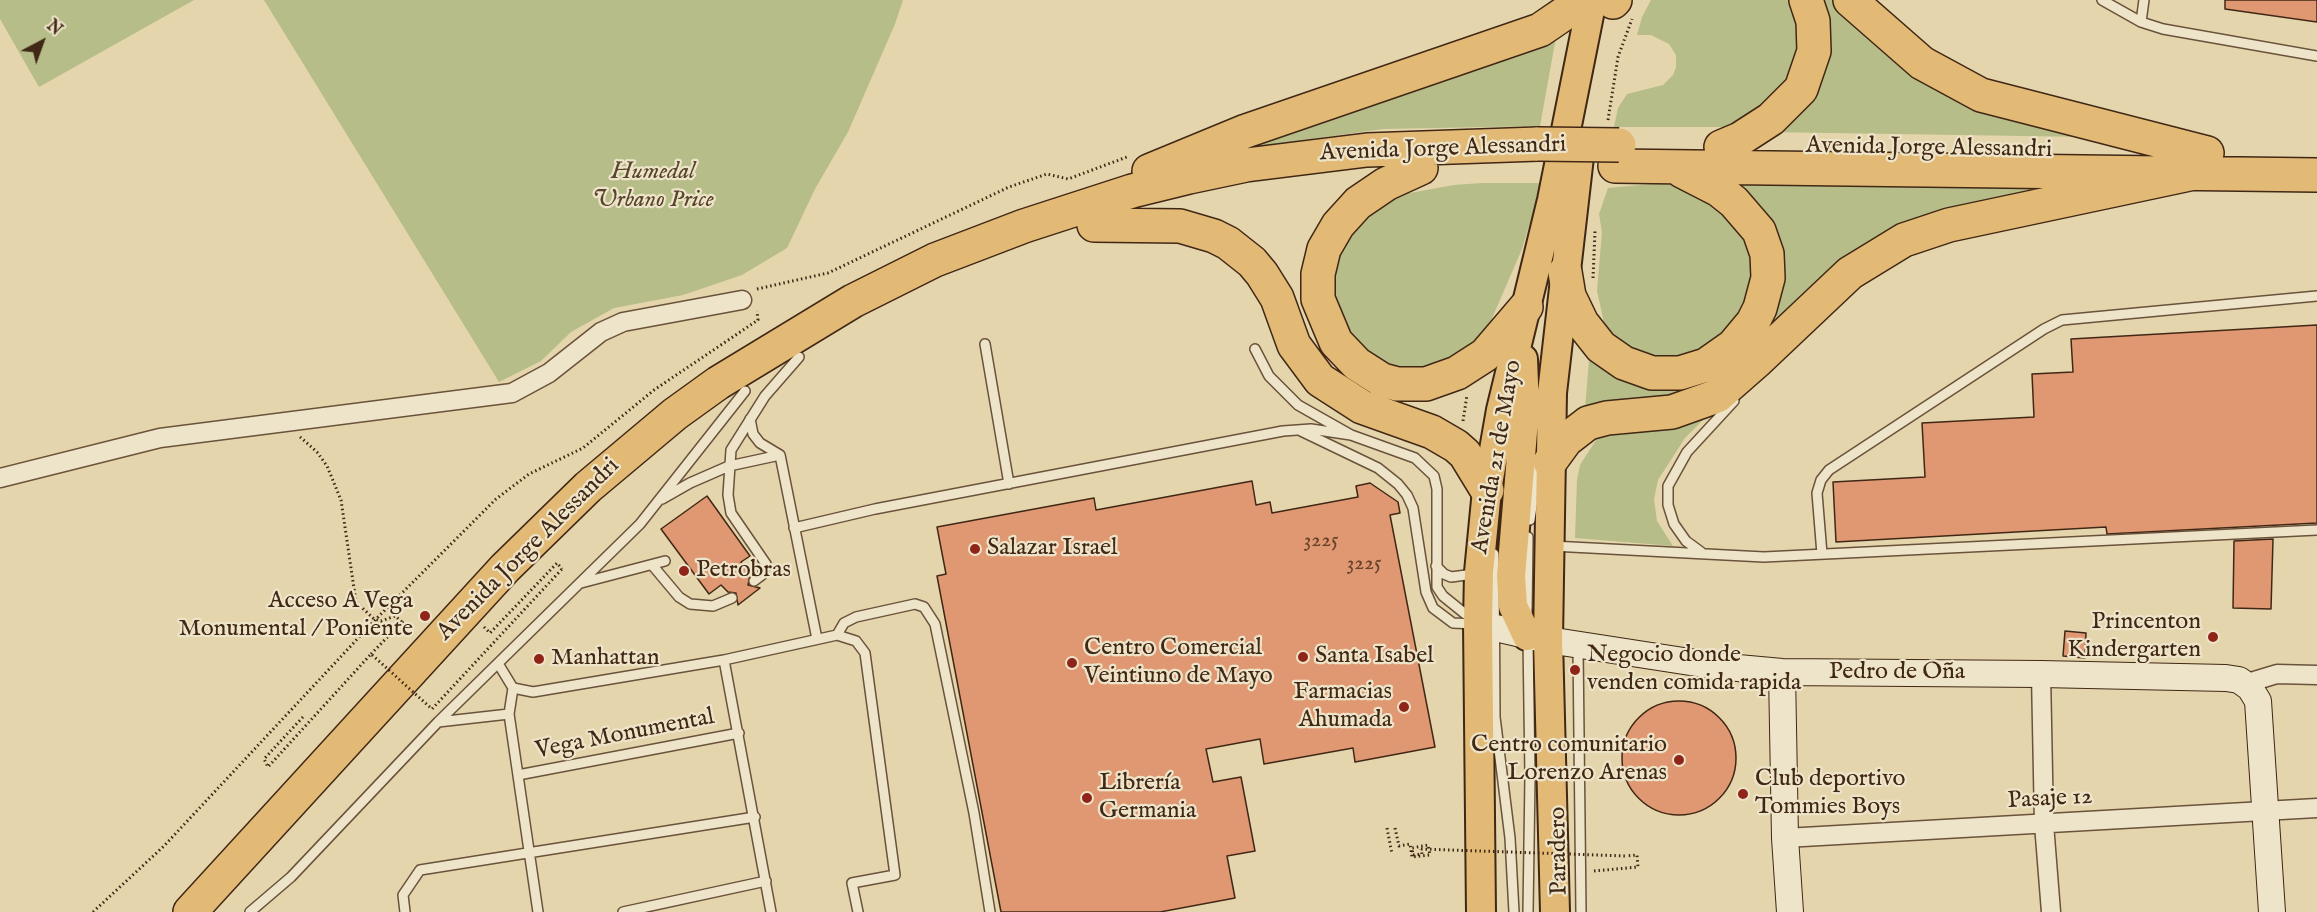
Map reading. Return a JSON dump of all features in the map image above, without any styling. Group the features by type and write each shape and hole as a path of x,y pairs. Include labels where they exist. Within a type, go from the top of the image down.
{"highway":[{"path":"1085,216 1161,166 1229,137 1540,30 1563,17 1604,0"},
{"path":"1720,147 1740,139 1771,119 1801,88 1814,51 1813,21 1806,0"},
{"path":"1850,0 1922,63 1981,95 2200,163"},
{"name":"Avenida Jorge Alessandri","path":"219,912 480,624 548,552 619,487 748,405 799,357 849,328 954,276 1010,254 1085,216 1189,177 1306,156 1423,146 1536,155 1617,155 1720,147 2200,163 2317,175"},
{"name":"Avenida Jorge Alessandri","path":"1617,155 1669,167 2200,163 2317,153"},
{"name":"Avenida Jorge Alessandri","path":"190,912 505,568 588,487 675,414 775,347 894,279 979,242 1085,216 1242,188 1337,174 1421,168 1536,155"},
{"path":"1543,455 1588,423 1607,418 1656,415 1688,408 1717,396 1749,378 1850,273 1904,240 1949,225 2200,163"},
{"path":"1565,272 1569,296 1586,329 1601,347 1624,363 1653,373 1680,373 1706,365 1733,346 1753,322 1766,293 1769,266 1764,242 1747,216 1719,190 1701,179 1669,167"},
{"path":"1421,168 1370,194 1338,225 1320,261 1318,299 1336,342 1357,364 1382,380 1397,384 1426,384 1472,365 1498,344 1524,318"},
{"path":"1085,216 1180,226 1214,236 1228,243 1252,262 1262,274 1277,298 1294,345 1320,380 1362,407 1432,432 1456,446 1465,454 1487,490"}],"main road":[{"name":"Avenida 21 de Mayo","path":"1480,912 1485,626 1479,572 1487,490 1501,410 1552,200 1569,115 1604,0"},
{"name":"Avenida 21 de Mayo","path":"1555,912 1538,638 1548,546 1543,455 1580,150 1602,43 1604,0"},
{"path":"1524,318 1525,408 1511,576 1514,606 1538,638"}],"street":[{"path":"0,478 160,438 512,393 549,373 601,332 622,322 742,300"},
{"name":"Pedro de Oña","path":"1485,626 1578,645 1716,666 1782,672 2226,678 2244,684 2277,674 2317,675"},
{"path":"1782,672 1785,838 1790,912"},
{"path":"2041,674 2044,824 2051,912"},
{"path":"2244,684 2258,701 2272,912"},
{"name":"Pasaje 12","path":"1785,838 2317,808"}],"lane":[{"path":"2102,0 2141,22 2163,29 2317,56"},
{"path":"2141,22 2145,0"},
{"path":"1822,554 1817,493 1821,480 1829,470 2044,328 2062,320 2317,296"},
{"path":"984,344 1009,484"},
{"path":"1255,349 1269,376 1288,397 1351,435"},
{"path":"1703,553 1686,541 1674,524 1668,505 1668,486 1687,452 1749,378"},
{"path":"748,405 753,434 760,443 780,455 817,639"},
{"path":"748,405 731,450 730,513 765,564 762,575 754,581"},
{"path":"250,912 291,877 438,722 499,665 640,524 701,443 748,405"},
{"path":"794,528 1009,484 1311,429 1351,435 1415,458 1434,476 1437,489 1437,587 1443,596 1485,626"},
{"path":"1299,430 1378,468 1398,484 1407,495 1413,508 1426,592 1433,608 1453,623 1485,626"},
{"path":"657,502 690,483 729,466 780,455"},
{"path":"1528,912 1530,776 1538,638 1528,546 1543,455"},
{"path":"1487,490 1495,527"},
{"path":"1548,546 1568,545 1755,557 2317,530"},
{"path":"1495,541 1485,626 1496,740 1510,838 1514,912"},
{"path":"581,583 665,561"},
{"path":"1436,565 1444,574 1451,577 1468,576 1479,572"},
{"path":"653,566 679,597 690,604 713,606 732,598"},
{"path":"837,635 844,624 856,617 915,604 924,607 935,624 974,813 990,912"},
{"path":"499,665 513,688 533,692 724,660 837,635 855,641 865,653 895,875 852,883 858,912"},
{"name":"Paradero","path":"1578,645 1581,912"},
{"name":"Vega Monumental","path":"724,660 740,733 771,912"},
{"name":"Vega Monumental","path":"513,688 509,714 538,912"},
{"path":"438,722 509,714"},
{"name":"Vega Monumental","path":"518,775 740,733"},
{"path":"405,912 403,896 420,870 754,817"},
{"path":"623,912 766,881"}],"path":[{"path":"1456,446 1462,429 1472,365"},
{"path":"281,423 317,452 334,482 345,523 356,602 378,621 394,616 402,622 268,767 264,759 303,717"},
{"path":"371,654 432,709 562,568 557,563 490,633 480,624"},
{"path":"1387,828 1392,854"},
{"path":"1395,828 1399,846 1410,844 1412,857 1430,855 1428,845 1412,848 1413,855 1422,854 1421,849 1626,856 1637,855 1638,867 1593,871 1593,881"}],"green space":[{"path":"0,0 194,0 39,87 0,19"},
{"name":"Humedal Urbano Price","path":"264,0 903,0 895,24 848,132 815,189 787,248 742,275 683,295 614,308 571,332 541,361 499,382"},
{"path":"1651,0 1797,0 1798,79 1737,127 1614,127 1618,108 1627,94 1663,85 1673,75 1676,67 1676,55 1669,44 1651,35 1637,35 1642,17"},
{"path":"1816,0 1838,0 2088,137 1767,132"},
{"path":"1556,37 1540,126 1383,129 1239,149"},
{"path":"1714,178 2085,186 1937,216 1710,390 1585,408 1590,349 1660,382 1777,295"},
{"path":"1542,183 1522,249 1487,330 1470,350 1434,369 1391,368 1347,340 1328,278 1353,225 1392,198 1404,194 1454,185"},
{"path":"1661,183 1704,189 1756,250 1745,319 1691,360 1629,357 1605,327 1597,291 1602,232 1599,214 1608,188"},
{"path":"1716,407 1685,438 1658,480 1654,499 1657,521 1673,546 1575,538 1577,480 1580,465 1596,440 1597,430"}],"building":[{"path":"2225,0 2317,0 2317,22 2225,9"},
{"path":"2317,325 2317,523 2107,534 2106,527 1836,542 1833,482 1925,477 1922,423 2034,417 2032,374 2073,372 2071,339"},
{"path":"1252,481 1256,505 1270,502 1272,513 1358,497 1356,486 1370,483 1398,502 1400,513 1390,515 1435,747 1355,762 1353,748 1264,764 1260,739 1206,749 1213,782 1241,777 1255,851 1227,856 1235,898 1160,912 1001,912 937,576 946,574 937,527 1094,498 1096,510"},
{"path":"707,496 750,556 741,562 750,575 748,585 760,588 738,605 736,593 728,592 721,585 709,594 661,529"},
{"path":"2273,539 2271,609 2233,608 2234,541"},
{"path":"2065,631 2086,633 2085,658 2063,656"},
{"name":"Centro comunitario Lorenzo Arenas","path":"1679,701 1701,705 1719,718 1732,736 1736,758 1732,780 1719,798 1701,811 1679,815 1657,811 1639,798 1626,780 1622,758 1626,736 1639,718 1657,705"}],"place":[{"name":"Salazar Israel","path":"975,549"},
{"name":"Petrobras","path":"684,571"},
{"name":"Acceso A Vega Monumental / Poniente","path":"425,616"},
{"name":"Princenton Kindergarten","path":"2213,637"},
{"name":"Santa Isabel","path":"1303,657"},
{"name":"Manhattan","path":"539,659"},
{"name":"Centro Comercial Veintiuno de Mayo","path":"1072,663"},
{"name":"Negocio donde venden comida rapida","path":"1575,670"},
{"name":"Farmacias Ahumada","path":"1404,707"},
{"name":"Centro comunitario Lorenzo Arenas","path":"1679,760"},
{"name":"Club deportivo Tommies Boys","path":"1743,794"},
{"name":"Librería Germania","path":"1087,798"}]}
